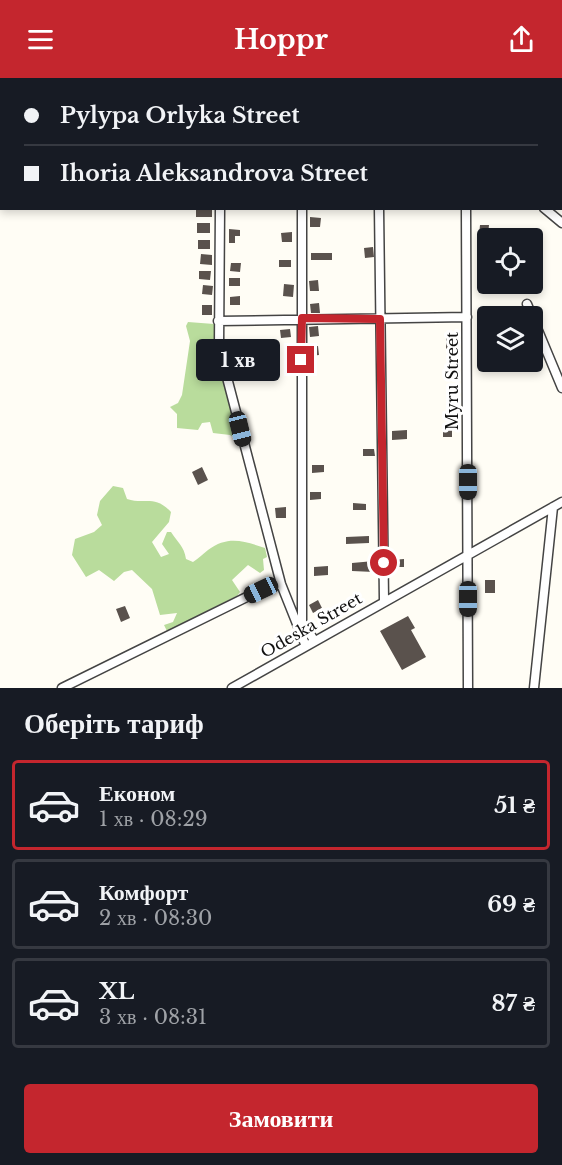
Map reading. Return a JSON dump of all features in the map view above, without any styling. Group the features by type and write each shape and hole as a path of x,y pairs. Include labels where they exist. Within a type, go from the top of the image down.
{"street":[{"path":"220,210 218,321 222,358 281,584 305,644"},
{"path":"302,210 302,622 314,640"},
{"path":"379,210 384,600"},
{"name":"Myru Street","path":"466,210 468,688"},
{"path":"546,210 562,223"},
{"path":"527,304 562,388"},
{"path":"218,321 467,317"},
{"name":"Odeska Street","path":"232,688 305,644 562,502"},
{"path":"534,688 553,507"},
{"path":"62,688 244,598 281,584"}],"green space":[{"path":"188,322 214,324 216,327 238,431 236,439 230,435 213,433 210,422 202,423 198,430 177,428 177,414 170,407 178,403 182,395 190,341 186,326"},
{"path":"113,486 123,488 127,499 159,503 171,512 169,522 152,542 161,557 169,554 162,544 167,532 171,532 182,548 186,559 193,562 222,542 236,541 265,548 267,557 263,559 264,570 260,573 248,565 232,580 240,592 237,596 167,631 164,625 173,622 177,613 160,615 152,589 132,570 124,572 114,581 99,570 86,577 72,555 75,539 94,532 102,525 97,515 100,501"}],"building":[{"path":"196,210 212,210 212,217 196,217"},
{"path":"310,217 321,218 320,227 310,227"},
{"path":"197,223 210,223 210,233 197,233"},
{"path":"480,225 489,225 489,228 480,228"},
{"path":"229,229 240,230 240,236 235,236 235,243 229,243"},
{"path":"292,232 292,242 282,242 281,233"},
{"path":"198,240 210,240 210,249 198,249"},
{"path":"373,247 374,257 365,258 364,248"},
{"path":"311,253 332,253 332,260 311,260"},
{"path":"201,254 212,255 212,265 200,264"},
{"path":"279,260 291,260 291,267 279,267"},
{"path":"231,263 241,263 240,272 230,271"},
{"path":"199,271 211,271 210,280 199,279"},
{"path":"229,278 240,278 240,286 229,286"},
{"path":"318,280 319,291 310,291 309,281"},
{"path":"284,284 294,285 293,297 283,296"},
{"path":"203,285 213,286 212,295 202,294"},
{"path":"240,296 240,305 230,305 230,297"},
{"path":"319,303 320,313 311,313 310,304"},
{"path":"202,305 212,305 212,315 202,315"},
{"path":"318,326 319,336 310,337 309,327"},
{"path":"290,329 291,337 281,338 280,330"},
{"path":"446,335 454,335 454,349 446,349"},
{"path":"318,346 319,355 310,356 309,347"},
{"path":"284,355 293,355 293,364 284,364"},
{"path":"452,427 452,437 443,437 443,428"},
{"path":"407,430 407,439 392,440 392,431"},
{"path":"363,449 374,449 375,456 363,456"},
{"path":"312,465 324,465 324,472 312,473"},
{"path":"202,467 208,480 198,485 192,472"},
{"path":"310,492 321,492 321,499 310,500"},
{"path":"353,503 366,504 366,510 353,510"},
{"path":"286,507 286,518 276,518 275,508"},
{"path":"369,536 369,543 346,544 346,537"},
{"path":"404,559 404,567 392,567 392,560"},
{"path":"374,561 374,572 352,571 352,563"},
{"path":"328,566 328,575 314,576 314,567"},
{"path":"485,580 495,580 495,593 485,593"},
{"path":"318,600 322,608 313,613 309,605"},
{"path":"125,606 130,618 121,622 116,609"},
{"path":"408,616 415,628 411,630 426,657 402,670 380,631"}],"route":[{"path":"301,360 302,318 380,319 384,563"}]}
